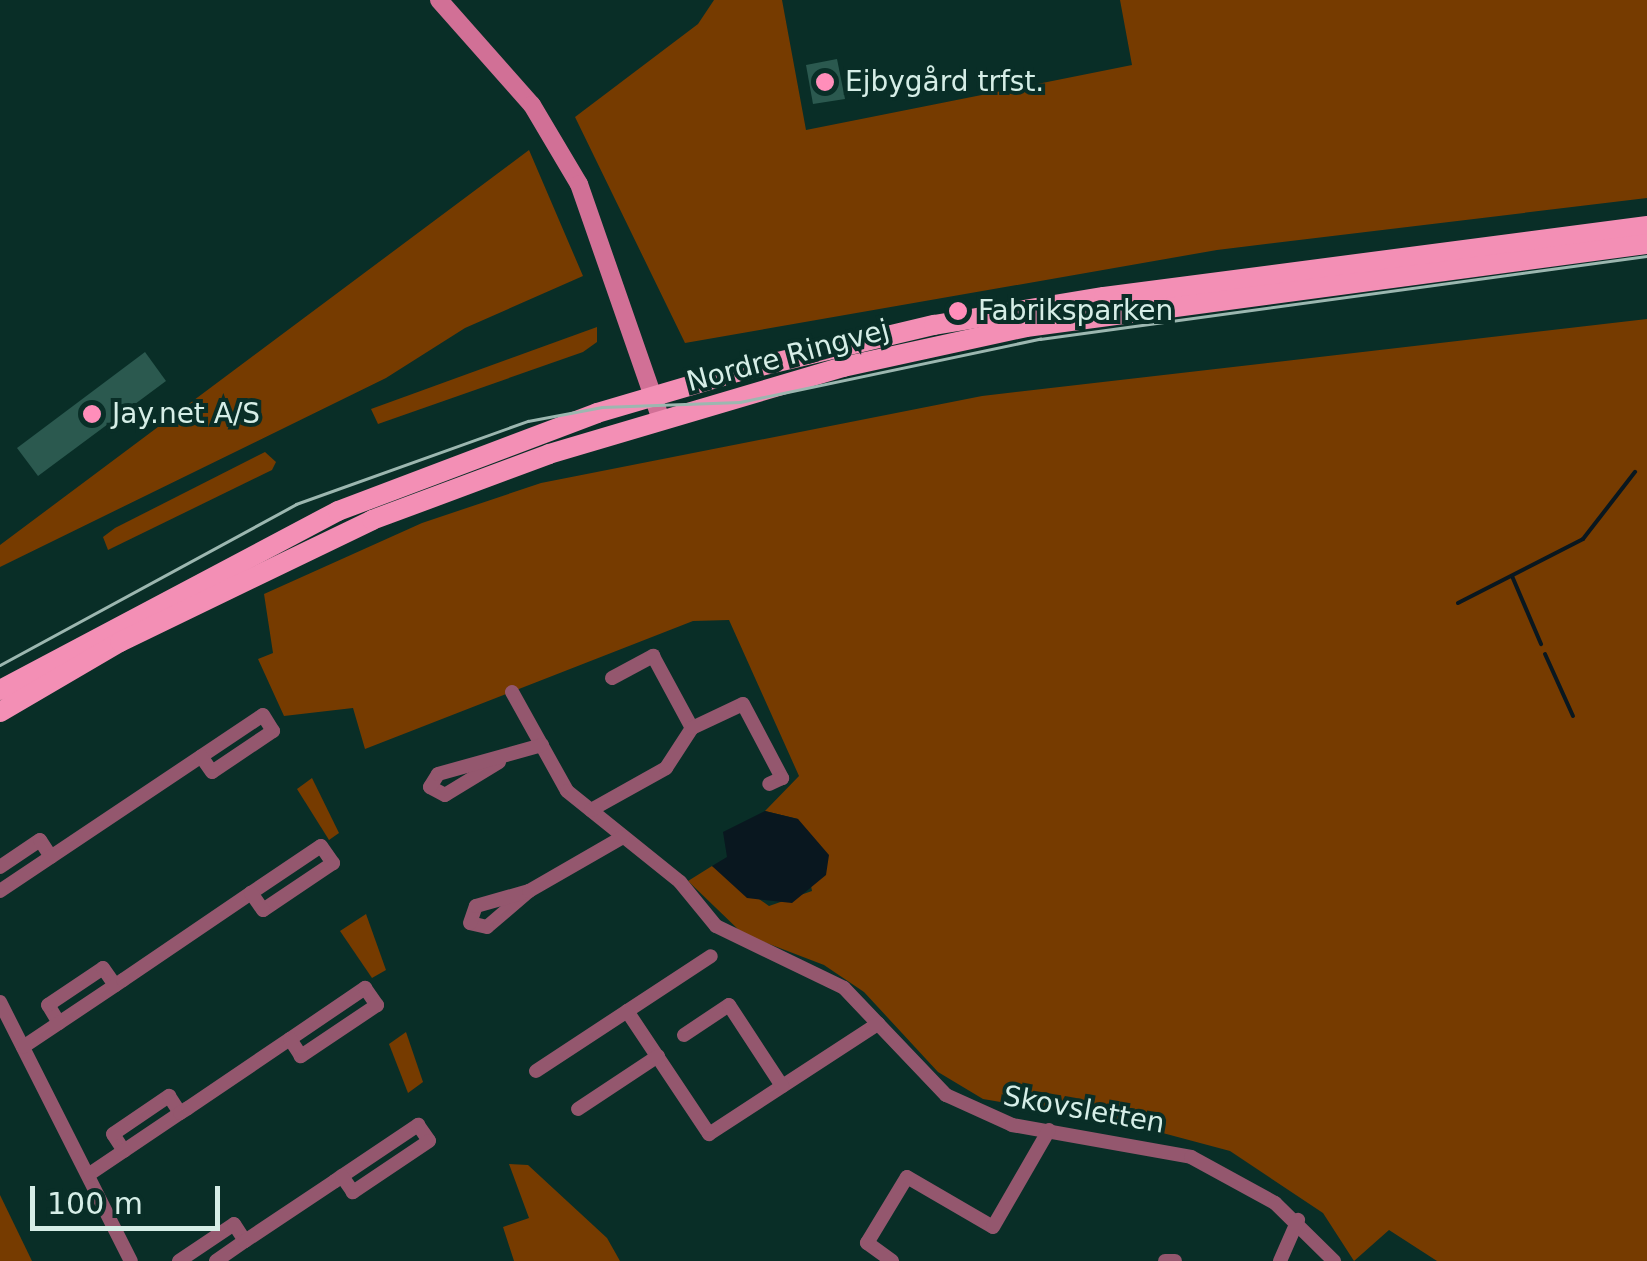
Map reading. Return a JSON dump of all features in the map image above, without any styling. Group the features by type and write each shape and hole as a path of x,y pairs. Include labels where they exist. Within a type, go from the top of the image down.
{"main road":[{"name":"Nordre Ringvej","path":"0,690 338,511 654,395 934,324 1647,226"},
{"name":"Nordre Ringvej","path":"0,712 276,562 532,460 843,367 1026,327 1647,244"}],"street":[{"path":"440,0 532,104 579,184 661,420"},
{"path":"612,678 654,656 692,728"},
{"path":"512,692 567,790 623,837 529,891"},
{"path":"591,810 666,768 692,728 743,704 782,778 770,784"},
{"path":"0,891 263,714 274,731 212,772 201,756"},
{"path":"499,762 542,745"},
{"name":"Skovsletten","path":"623,837 733,937 824,974 878,1024 917,1071 966,1108 1049,1130 1191,1157 1298,1220 1334,1261"},
{"path":"0,867 40,840 51,857"},
{"path":"23,1047 321,846 333,863 263,910 252,893"},
{"path":"536,1071 711,956"},
{"path":"88,1176 365,988 377,1005 301,1056 290,1039"},
{"path":"0,1002 130,1261"},
{"path":"684,1034 729,1005 782,1086"},
{"path":"628,1011 709,1134 878,1024"},
{"path":"578,1109 658,1056"},
{"path":"216,1261 246,1241 342,1176 418,1125 429,1141 353,1192 342,1176"},
{"path":"892,1261 867,1243 906,1176 993,1227 1049,1130"},
{"path":"1280,1261 1298,1220"},
{"path":"179,1261 234,1224 246,1241"},
{"path":"1165,1261 1175,1261"}],"shaded area":[{"path":"714,0 782,0 806,130 1132,65 1120,0 1647,0 1647,198 1217,250 685,343 575,117 698,24"},
{"path":"529,150 583,276 465,328 386,378 0,567 0,545"},
{"path":"1647,319 1647,1261 1437,1261 1389,1230 1354,1261 1323,1213 1230,1151 1129,1124 983,1099 938,1072 864,992 824,965 743,934 688,881 712,866 769,906 812,891 798,819 765,811 799,776 729,620 693,621 365,749 353,708 284,716 258,659 273,653 264,594 422,523 541,483 982,396"},
{"path":"597,327 597,342 583,352 378,424 371,409"},
{"path":"265,452 276,462 272,470 108,550 103,537 115,528"},
{"path":"312,778 339,833 329,840 297,789"},
{"path":"765,811 798,819 829,855 826,875 792,903 747,898 712,866 727,857 723,832"},
{"path":"366,914 386,970 372,978 340,931"},
{"path":"406,1032 423,1082 408,1093 389,1044"},
{"path":"509,1164 528,1165 607,1238 620,1261 514,1261 503,1227 529,1218"},
{"path":"0,1195 32,1261 0,1261"}],"building":[{"name":"Ejbygård trfst.","path":"837,59 845,99 813,104 806,65"},
{"name":"Jay.net A/S","path":"145,352 166,381 38,476 17,448"}],"waterway":[{"path":"1458,603 1583,539 1635,472"},
{"path":"1512,576 1541,644"},
{"path":"1545,654 1573,716"}],"tram line":[{"path":"0,665 296,504 528,421 602,407 740,402 1040,339 1647,256"}],"place":[{"name":"Ejbygård trfst.","path":"825,82"},
{"name":"Fabriksparken","path":"958,311"},
{"name":"Jay.net A/S","path":"92,414"}]}
